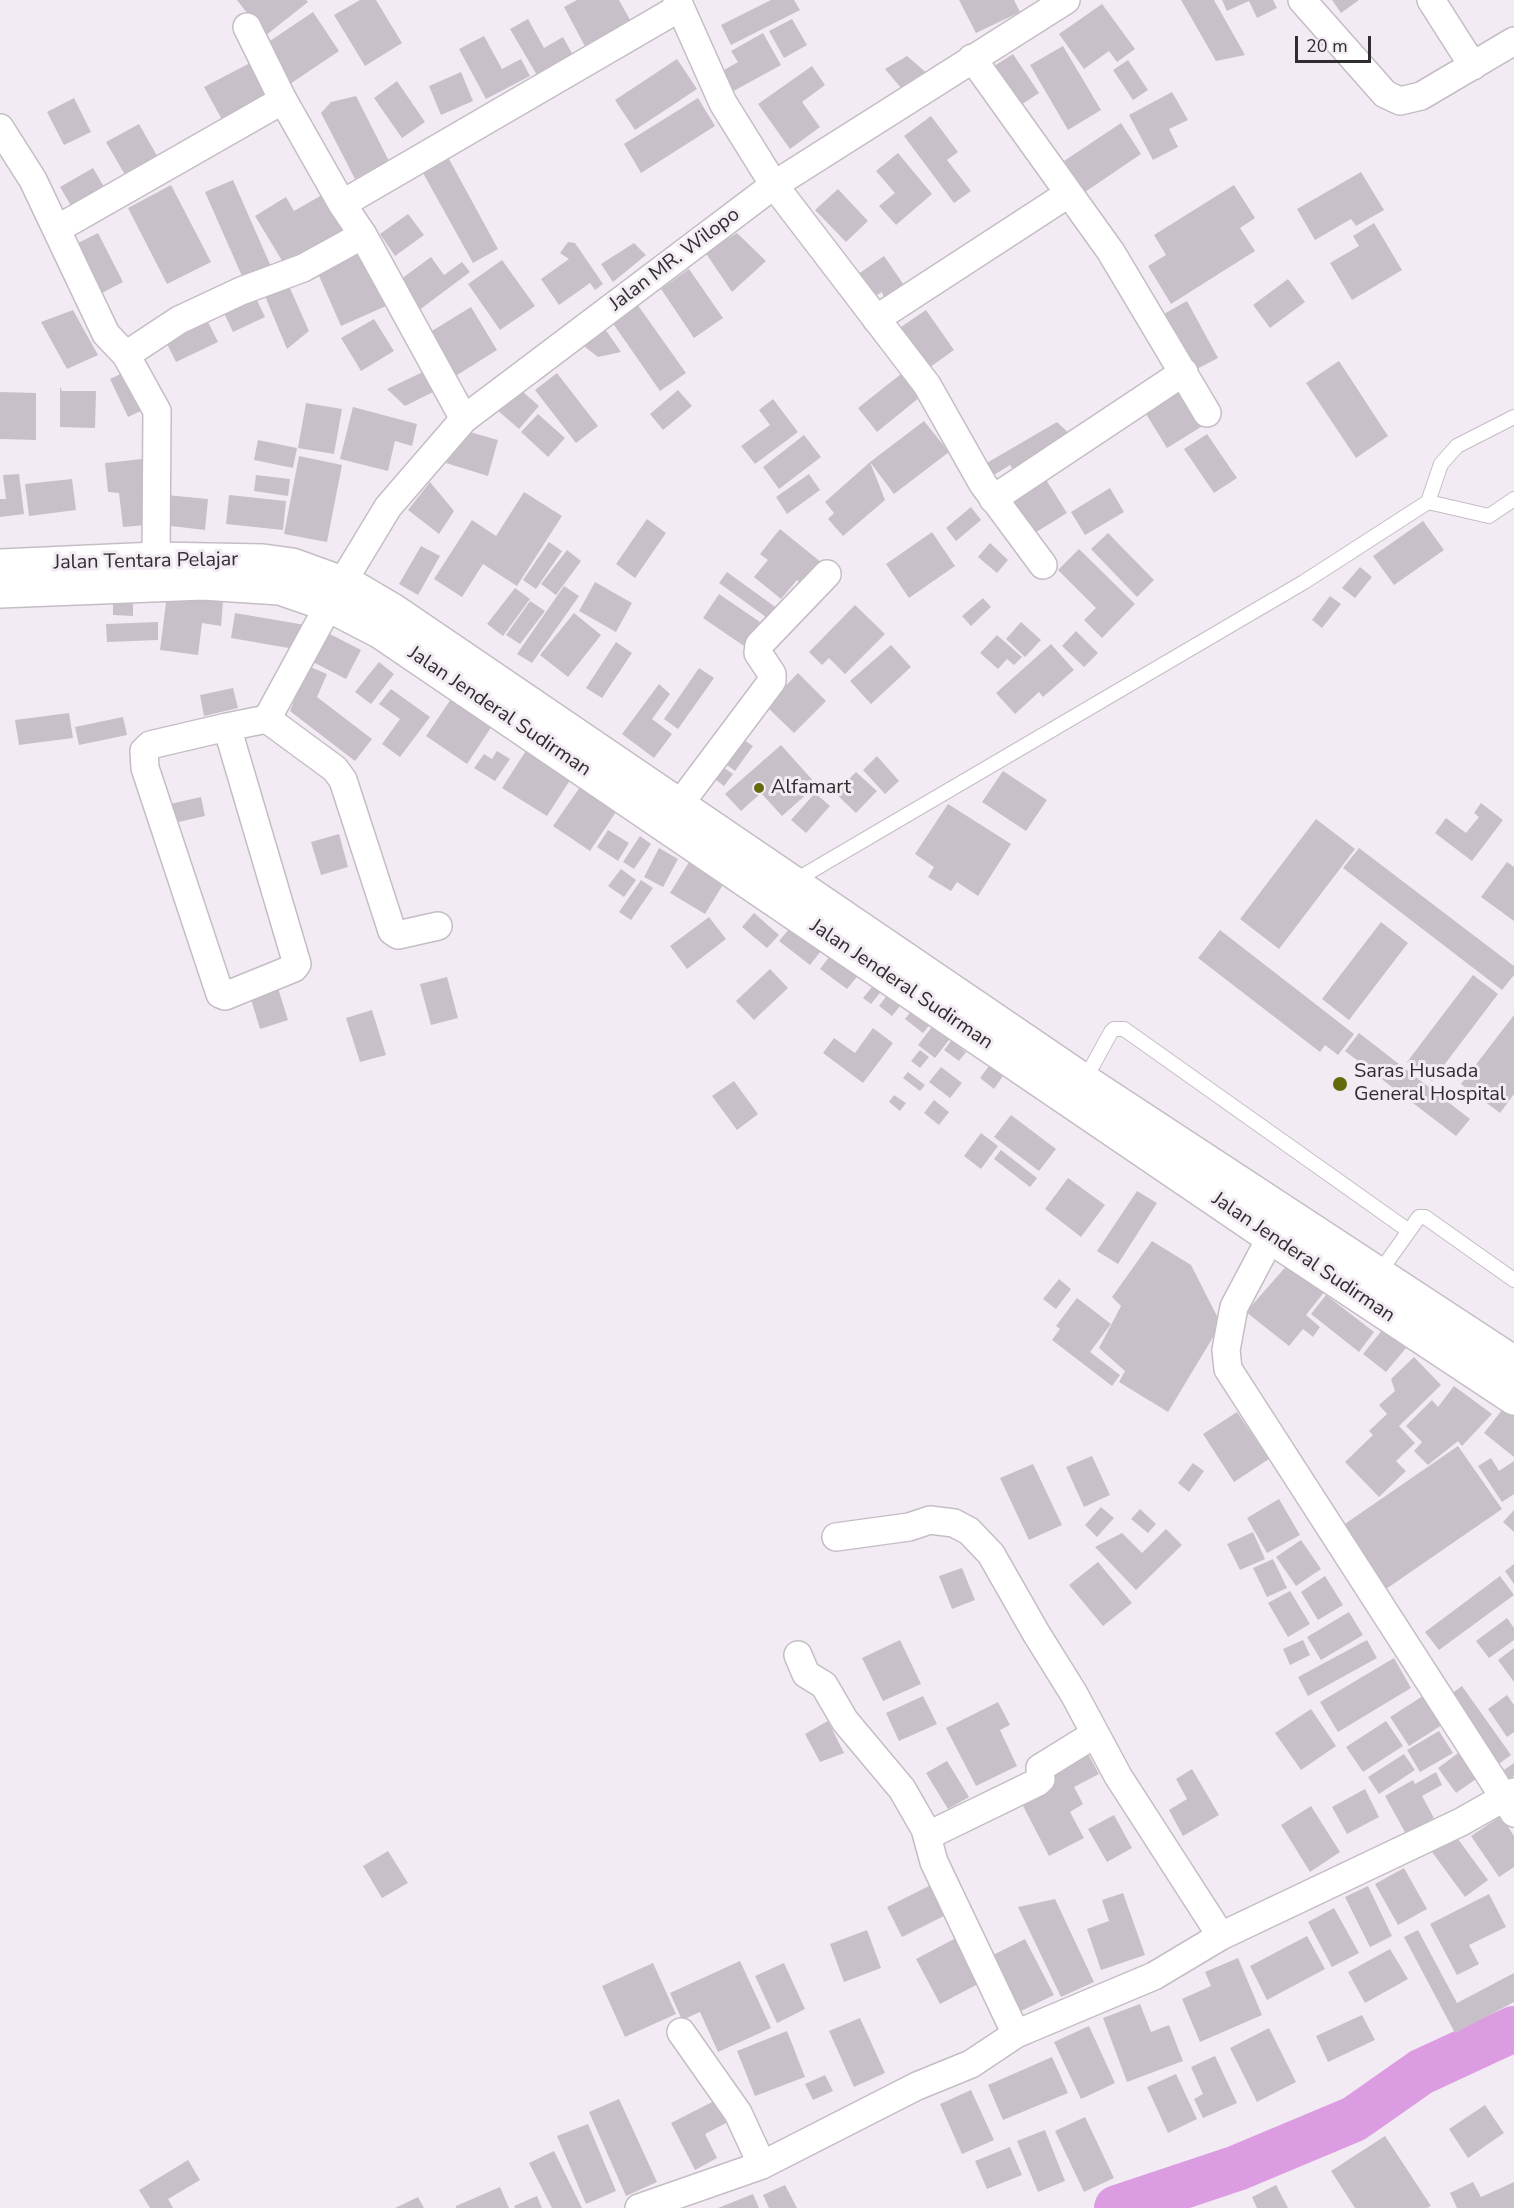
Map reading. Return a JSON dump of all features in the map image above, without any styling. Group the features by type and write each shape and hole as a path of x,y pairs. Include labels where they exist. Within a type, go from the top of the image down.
{"main road":[{"name":"Jalan Tentara Pelajar","path":"0,566 156,560 263,561 286,577"},
{"name":"Jalan Tentara Pelajar","path":"0,591 203,583 286,577"},
{"name":"Jalan Jenderal Sudirman","path":"286,577 392,610 679,805 786,891"},
{"name":"Jalan Jenderal Sudirman","path":"335,594 381,632 786,891 1370,1285 1514,1398"},
{"name":"Jalan Jenderal Sudirman","path":"1079,1089 1271,1237 1370,1285 1514,1363"}],"street":[{"name":"Jalan MR. Wilopo","path":"267,719 335,594 388,507 464,419 774,185 972,58 1032,9 1066,0"},
{"path":"1302,0 1384,94 1392,98 1412,100 1514,41"},
{"path":"1431,0 1473,66"},
{"path":"342,204 678,4 723,103 774,185 927,385 993,499 1042,565"},
{"path":"247,27 283,100 342,204 363,235 464,419"},
{"path":"972,58 1111,252 1207,413"},
{"path":"57,229 283,100"},
{"path":"0,128 33,180 106,334 126,355 157,411 156,560"},
{"path":"876,319 1068,194"},
{"path":"126,355 180,320 241,291 303,268 363,235"},
{"path":"993,499 1184,372"},
{"path":"679,805 772,681 772,674 758,653 759,645 827,574"},
{"path":"227,727 297,964 294,968 225,996 220,994 145,768 144,755 146,747 150,745 227,727 267,719 335,769 343,780 392,931 398,935 438,926"},
{"path":"639,2208 762,2165 916,2086 971,2064 1016,2034 1154,1976 1221,1936 1511,1801 1228,1369 1226,1350 1234,1307 1271,1237"},
{"path":"836,1537 909,1527 930,1520 954,1523 969,1531 991,1554 1118,1776 1221,1936"},
{"path":"798,1655 806,1674 824,1685 845,1721 902,1789 927,1836 934,1862 1016,2034"},
{"path":"927,1836 1038,1782 1041,1779 1040,1768 1095,1734"},
{"path":"681,2032 738,2113 762,2165"}],"lane":[{"path":"786,891 1304,582 1428,502 1441,464 1457,446 1514,417"},
{"path":"1428,502 1489,516 1514,499"},
{"path":"1079,1089 1111,1032 1114,1029 1124,1029 1409,1231"},
{"path":"1370,1285 1419,1217 1425,1217 1514,1280"}],"building":[{"path":"237,0 306,0 308,2 265,36"},
{"path":"360,0 376,0 402,43 365,66 334,15"},
{"path":"577,0 619,0 634,27 588,52 564,7"},
{"path":"771,0 794,0 800,10 731,45 721,25"},
{"path":"959,0 1014,0 1020,12 976,33"},
{"path":"1181,0 1214,0 1245,55 1216,61"},
{"path":"1222,0 1273,0 1277,8 1257,18 1249,1 1227,11"},
{"path":"1332,0 1359,0 1341,13"},
{"path":"1102,4 1135,49 1117,62 1109,51 1084,69 1059,34"},
{"path":"313,12 339,51 290,84 264,45"},
{"path":"528,19 544,48 563,37 574,57 538,77 510,29"},
{"path":"792,19 807,45 784,58 769,31"},
{"path":"763,33 781,65 730,93 719,73 738,62 731,51"},
{"path":"484,36 502,69 521,59 530,76 486,99 459,49"},
{"path":"1063,46 1101,110 1068,130 1030,65"},
{"path":"1013,54 1039,93 1015,109 988,70"},
{"path":"907,56 929,75 901,88 885,69"},
{"path":"677,59 697,89 635,130 615,100"},
{"path":"1128,60 1148,90 1133,100 1113,70"},
{"path":"250,63 271,100 225,125 204,87"},
{"path":"812,66 825,85 802,102 820,127 790,149 758,104"},
{"path":"461,72 473,101 441,115 429,86"},
{"path":"397,81 425,122 402,138 374,98"},
{"path":"1172,92 1188,120 1169,129 1178,147 1153,160 1129,115"},
{"path":"356,96 389,161 355,179 321,113 331,102"},
{"path":"74,98 91,132 64,145 47,112"},
{"path":"698,98 715,126 641,173 624,144"},
{"path":"931,116 958,152 947,160 971,191 954,203 904,136"},
{"path":"1121,123 1141,154 1085,192 1064,161"},
{"path":"139,124 160,161 128,180 106,142"},
{"path":"898,153 932,194 896,225 879,206 895,193 876,171"},
{"path":"449,159 498,249 473,263 423,173"},
{"path":"93,168 106,190 73,209 60,187"},
{"path":"1361,172 1384,210 1356,226 1351,219 1315,240 1297,209"},
{"path":"233,180 273,271 245,283 205,192"},
{"path":"171,185 211,262 167,284 128,208"},
{"path":"1234,185 1255,218 1240,228 1255,251 1171,304 1148,266 1166,255 1154,235"},
{"path":"838,189 868,221 846,242 815,210"},
{"path":"322,195 345,234 287,269 255,216 286,197 294,211"},
{"path":"408,214 424,235 395,256 380,234"},
{"path":"1374,223 1402,270 1352,300 1330,263 1359,246 1353,236"},
{"path":"98,233 123,282 100,294 74,245"},
{"path":"737,233 766,261 732,292 705,252"},
{"path":"568,242 575,243 603,284 595,290 590,283 559,305 541,279 569,259 560,253"},
{"path":"634,243 646,255 613,282 601,264"},
{"path":"361,249 386,306 341,326 316,269"},
{"path":"884,256 906,288 885,301 882,292 869,300 854,277"},
{"path":"431,257 444,275 462,262 470,272 414,314 393,285"},
{"path":"502,260 535,306 500,330 468,284"},
{"path":"689,269 723,318 694,338 661,289"},
{"path":"1288,279 1305,302 1270,328 1253,305"},
{"path":"289,286 309,331 287,349 265,296"},
{"path":"254,294 265,317 233,332 222,309"},
{"path":"1187,301 1218,358 1193,371 1162,315"},
{"path":"637,304 686,373 660,391 612,322"},
{"path":"471,307 497,350 454,377 427,334"},
{"path":"73,310 98,355 67,369 41,322"},
{"path":"926,310 954,350 926,370 898,329"},
{"path":"374,319 394,351 361,371 341,338"},
{"path":"207,320 218,342 176,362 165,340"},
{"path":"603,326 621,352 598,357 580,343"},
{"path":"1339,361 1388,436 1356,458 1306,383"},
{"path":"129,370 147,408 128,417 110,379"},
{"path":"423,372 433,392 405,406 387,389"},
{"path":"557,373 598,426 576,443 535,390"},
{"path":"901,374 920,397 877,432 858,408"},
{"path":"1183,379 1209,422 1167,448 1143,409"},
{"path":"516,386 539,406 519,429 496,409"},
{"path":"60,387 62,391 96,391 95,428 60,427"},
{"path":"678,390 692,406 663,430 650,414"},
{"path":"0,392 36,393 36,440 0,439"},
{"path":"773,399 798,432 755,464 741,446 770,425 759,410"},
{"path":"306,403 342,409 334,454 298,448"},
{"path":"353,407 417,424 412,446 395,441 388,471 340,459"},
{"path":"538,414 565,438 548,457 521,432"},
{"path":"924,421 949,452 894,494 870,462"},
{"path":"1057,422 1074,438 1016,474 1010,465 989,478 985,464"},
{"path":"466,431 498,440 488,476 446,463"},
{"path":"1207,434 1237,478 1214,493 1184,449"},
{"path":"804,435 821,457 779,489 763,467"},
{"path":"258,440 297,448 293,468 254,460"},
{"path":"299,456 342,465 327,542 284,534"},
{"path":"142,459 147,525 123,527 119,493 108,492 105,463"},
{"path":"870,462 885,500 843,536 828,519 834,513 825,502"},
{"path":"19,474 24,514 0,517 0,499 6,499 3,475"},
{"path":"809,474 820,490 787,514 776,497"},
{"path":"256,475 290,479 288,496 254,491"},
{"path":"1043,475 1067,513 1033,534 1009,497"},
{"path":"72,479 76,510 29,516 25,484"},
{"path":"430,482 454,511 439,534 408,510"},
{"path":"1110,488 1124,512 1085,535 1071,512"},
{"path":"524,492 562,516 517,586 483,564 462,597 434,579 472,520 496,536"},
{"path":"166,495 208,499 205,530 163,525"},
{"path":"229,495 286,501 283,530 226,524"},
{"path":"971,507 981,520 956,541 946,528"},
{"path":"647,519 666,533 635,578 616,564"},
{"path":"1423,521 1444,550 1394,585 1373,556"},
{"path":"780,529 827,567 808,590 797,580 781,599 754,577 768,560 760,554"},
{"path":"932,532 955,566 909,598 886,564"},
{"path":"1108,533 1154,580 1137,597 1091,549"},
{"path":"549,542 562,551 536,589 523,580"},
{"path":"990,543 1008,560 997,573 978,557"},
{"path":"421,546 440,556 418,595 399,584"},
{"path":"1079,549 1135,604 1102,638 1084,620 1096,608 1058,570"},
{"path":"567,550 581,561 556,595 541,584"},
{"path":"1360,567 1372,577 1355,598 1342,588"},
{"path":"727,572 778,609 770,620 719,583"},
{"path":"595,582 632,603 616,632 579,611"},
{"path":"564,586 579,596 532,663 517,654"},
{"path":"515,588 530,599 503,636 487,624"},
{"path":"719,594 760,622 744,646 703,618"},
{"path":"167,595 223,602 221,626 202,623 198,655 160,650"},
{"path":"1330,596 1341,604 1322,628 1312,620"},
{"path":"983,598 991,607 971,626 962,616"},
{"path":"530,601 545,611 520,644 506,635"},
{"path":"113,602 133,602 133,616 113,615"},
{"path":"855,605 885,634 845,674 829,658 822,665 809,652"},
{"path":"235,613 305,625 300,650 231,638"},
{"path":"574,613 601,635 568,677 540,655"},
{"path":"158,622 158,640 107,642 106,624"},
{"path":"1021,622 1041,640 1025,657 1006,639"},
{"path":"1076,631 1098,653 1084,667 1062,646"},
{"path":"328,633 361,650 346,679 313,662"},
{"path":"997,635 1022,657 1014,665 1007,659 998,669 980,653"},
{"path":"616,642 632,653 602,698 586,688"},
{"path":"1051,644 1074,670 1043,697 1039,692 1015,714 996,693"},
{"path":"891,645 911,667 871,704 850,681"},
{"path":"379,662 394,674 371,704 355,692"},
{"path":"308,666 327,674 317,697 372,739 355,761 290,711"},
{"path":"699,668 714,678 678,729 664,719"},
{"path":"798,673 826,701 794,733 766,706"},
{"path":"659,684 670,694 652,719 672,734 654,758 622,734"},
{"path":"233,688 238,708 204,716 200,695"},
{"path":"391,689 430,717 400,757 382,744 400,719 379,704"},
{"path":"453,696 494,723 467,764 426,736"},
{"path":"69,713 73,738 19,745 15,720"},
{"path":"123,717 127,735 79,745 75,727"},
{"path":"741,738 753,746 735,771 723,762"},
{"path":"781,745 817,785 782,816 761,793 741,811 725,794"},
{"path":"529,746 574,774 547,816 502,788"},
{"path":"497,751 510,759 495,781 474,768 484,754 492,759"},
{"path":"877,756 899,781 885,794 863,770"},
{"path":"720,765 733,774 724,786 711,776"},
{"path":"1003,771 1047,800 1026,831 982,802"},
{"path":"856,772 877,791 856,813 835,793"},
{"path":"580,787 616,812 590,851 553,826"},
{"path":"815,793 830,806 806,833 791,820"},
{"path":"201,797 205,816 174,823 170,804"},
{"path":"1481,803 1503,820 1472,861 1435,833 1446,818 1466,833 1479,817 1474,813"},
{"path":"948,804 1011,844 978,896 957,882 951,891 928,877 934,867 915,854"},
{"path":"1316,819 1355,849 1279,949 1240,919"},
{"path":"608,830 629,843 618,861 597,847"},
{"path":"339,834 348,867 321,875 311,842"},
{"path":"640,836 651,844 634,869 623,862"},
{"path":"659,848 678,859 663,887 644,877"},
{"path":"1359,848 1514,966 1514,975 1502,990 1343,868"},
{"path":"689,862 724,883 705,914 670,893"},
{"path":"1507,862 1514,867 1514,921 1481,897"},
{"path":"621,869 636,880 624,897 608,886"},
{"path":"641,880 653,888 631,920 619,912"},
{"path":"754,913 779,935 767,948 742,927"},
{"path":"709,917 726,939 687,969 670,946"},
{"path":"1381,922 1408,943 1349,1020 1322,999"},
{"path":"790,928 821,951 810,965 779,941"},
{"path":"1220,930 1354,1034 1338,1055 1325,1045 1320,1052 1198,958"},
{"path":"833,952 860,973 847,989 820,969"},
{"path":"770,969 788,988 754,1020 736,1001"},
{"path":"1473,975 1498,994 1432,1081 1407,1062"},
{"path":"447,977 458,1018 431,1025 420,984"},
{"path":"875,983 883,989 871,1004 863,998"},
{"path":"278,988 288,1020 260,1029 250,996"},
{"path":"891,990 905,1000 892,1016 879,1006"},
{"path":"913,1009 931,1023 923,1033 905,1019"},
{"path":"372,1010 386,1055 360,1062 346,1018"},
{"path":"1514,1015 1514,1094 1500,1113 1461,1084"},
{"path":"935,1023 952,1036 935,1058 918,1045"},
{"path":"873,1028 893,1043 863,1083 823,1053 834,1038 855,1053"},
{"path":"1359,1033 1470,1119 1456,1136 1345,1051"},
{"path":"951,1041 966,1052 959,1061 944,1050"},
{"path":"920,1050 929,1057 920,1068 911,1061"},
{"path":"989,1066 1003,1076 994,1089 980,1078"},
{"path":"941,1067 962,1083 950,1098 929,1082"},
{"path":"908,1072 925,1085 920,1091 903,1078"},
{"path":"734,1081 758,1114 737,1130 712,1096"},
{"path":"894,1095 906,1103 900,1111 889,1102"},
{"path":"934,1100 949,1112 939,1125 924,1113"},
{"path":"1011,1115 1056,1149 1039,1171 994,1137"},
{"path":"981,1133 998,1146 981,1169 964,1156"},
{"path":"1001,1150 1037,1178 1030,1187 994,1159"},
{"path":"1068,1178 1105,1205 1081,1237 1045,1209"},
{"path":"1137,1191 1157,1203 1118,1264 1097,1251"},
{"path":"1152,1241 1191,1265 1221,1324 1168,1412 1119,1382 1125,1371 1099,1348 1121,1306 1112,1297"},
{"path":"1289,1263 1325,1291 1306,1315 1320,1327 1313,1337 1303,1329 1289,1346 1246,1312"},
{"path":"1059,1279 1071,1289 1056,1309 1043,1299"},
{"path":"1326,1295 1374,1332 1359,1352 1311,1314"},
{"path":"1077,1298 1111,1324 1090,1352 1120,1375 1112,1386 1052,1340 1060,1329 1056,1326"},
{"path":"1383,1329 1406,1348 1386,1372 1363,1354"},
{"path":"1414,1357 1441,1385 1399,1426 1415,1443 1396,1461 1406,1471 1379,1497 1345,1462 1373,1435 1369,1431 1387,1414 1379,1405 1395,1391 1391,1379"},
{"path":"1454,1386 1492,1414 1462,1446 1458,1441 1428,1465 1414,1451 1422,1442 1406,1426 1432,1400 1438,1407"},
{"path":"1506,1405 1514,1411 1514,1457 1484,1433"},
{"path":"1237,1412 1269,1459 1234,1482 1203,1434"},
{"path":"1458,1446 1502,1509 1386,1589 1342,1526"},
{"path":"1092,1456 1110,1495 1084,1507 1066,1467"},
{"path":"1491,1458 1499,1471 1514,1461 1514,1494 1502,1502 1478,1466"},
{"path":"1193,1463 1204,1471 1189,1492 1178,1483"},
{"path":"1033,1464 1062,1525 1029,1540 1000,1478"},
{"path":"1279,1499 1300,1535 1267,1553 1247,1518"},
{"path":"1101,1507 1114,1518 1097,1537 1085,1525"},
{"path":"1140,1509 1156,1524 1148,1533 1131,1519"},
{"path":"1514,1510 1514,1532 1503,1522"},
{"path":"1166,1529 1182,1545 1136,1590 1095,1547 1122,1533 1142,1553"},
{"path":"1253,1532 1265,1559 1240,1570 1227,1544"},
{"path":"1301,1540 1321,1569 1296,1586 1276,1557"},
{"path":"1273,1559 1287,1588 1267,1597 1253,1568"},
{"path":"1098,1562 1132,1603 1103,1626 1069,1585"},
{"path":"1514,1564 1514,1584 1505,1571"},
{"path":"962,1568 975,1600 952,1609 939,1576"},
{"path":"1325,1576 1343,1605 1318,1620 1301,1592"},
{"path":"1500,1576 1514,1595 1439,1650 1425,1632"},
{"path":"1290,1591 1310,1624 1288,1637 1268,1603"},
{"path":"1349,1612 1363,1635 1321,1660 1307,1637"},
{"path":"1507,1618 1514,1628 1514,1640 1489,1658 1476,1641"},
{"path":"900,1640 921,1684 883,1701 862,1658"},
{"path":"1303,1640 1310,1655 1290,1665 1283,1649"},
{"path":"1367,1640 1377,1658 1308,1696 1298,1677"},
{"path":"1514,1648 1514,1682 1498,1660"},
{"path":"1394,1658 1411,1688 1338,1732 1320,1702"},
{"path":"1462,1686 1511,1755 1496,1766 1447,1697"},
{"path":"1507,1695 1514,1705 1514,1732 1507,1737 1488,1709"},
{"path":"923,1696 937,1724 899,1741 886,1713"},
{"path":"1423,1696 1442,1725 1409,1746 1390,1717"},
{"path":"998,1702 1010,1725 1000,1730 1017,1766 976,1786 946,1728"},
{"path":"1311,1709 1336,1746 1301,1770 1275,1733"},
{"path":"828,1721 844,1753 820,1762 805,1734"},
{"path":"1386,1721 1403,1746 1363,1772 1346,1747"},
{"path":"1439,1731 1453,1753 1420,1772 1407,1750"},
{"path":"1461,1751 1479,1777 1456,1793 1438,1768"},
{"path":"1087,1752 1099,1774 1074,1787 1083,1804 1070,1812 1084,1838 1049,1856 1022,1804 1054,1787 1047,1774"},
{"path":"1404,1754 1415,1770 1379,1794 1368,1777"},
{"path":"947,1761 969,1797 948,1809 926,1773"},
{"path":"1514,1763 1514,1776 1507,1780 1501,1772"},
{"path":"1192,1769 1219,1815 1183,1836 1169,1810 1187,1799 1176,1779"},
{"path":"1436,1772 1442,1785 1422,1796 1434,1818 1406,1834 1385,1796 1413,1780 1415,1784"},
{"path":"1365,1789 1379,1817 1347,1834 1332,1807"},
{"path":"1311,1806 1340,1852 1310,1872 1281,1825"},
{"path":"1114,1815 1132,1848 1107,1862 1088,1829"},
{"path":"1501,1816 1514,1836 1514,1867 1499,1877 1471,1836"},
{"path":"1455,1835 1488,1880 1465,1897 1432,1852"},
{"path":"388,1851 408,1883 382,1898 363,1866"},
{"path":"1404,1868 1427,1909 1398,1925 1375,1884"},
{"path":"935,1883 950,1913 902,1937 887,1907"},
{"path":"1368,1886 1392,1936 1370,1947 1345,1897"},
{"path":"1123,1893 1145,1955 1101,1970 1087,1929 1109,1921 1102,1900"},
{"path":"1489,1894 1506,1927 1469,1945 1479,1964 1457,1975 1430,1924"},
{"path":"1055,1899 1094,1982 1061,1997 1018,1907"},
{"path":"1334,1908 1359,1953 1332,1967 1308,1922"},
{"path":"867,1930 881,1968 844,1982 830,1944"},
{"path":"1418,1930 1457,2003 1514,1973 1514,2002 1455,2033 1404,1937"},
{"path":"1307,1936 1325,1969 1267,2000 1250,1966"},
{"path":"956,1938 980,1983 940,2004 916,1959"},
{"path":"1025,1939 1054,1995 1019,2012 991,1956"},
{"path":"1390,1949 1408,1979 1365,2003 1348,1972"},
{"path":"1238,1958 1262,2015 1200,2042 1182,1999 1211,1986 1205,1972"},
{"path":"740,1961 771,2028 718,2052 700,2012 682,2020 670,1993"},
{"path":"653,1963 676,2014 625,2037 602,1986"},
{"path":"784,1963 805,2009 777,2023 755,1976"},
{"path":"1140,2004 1151,2032 1169,2025 1183,2061 1127,2082 1103,2018"},
{"path":"1362,2015 1375,2040 1328,2062 1316,2036"},
{"path":"860,2018 885,2073 854,2087 829,2031"},
{"path":"1089,2026 1115,2083 1081,2099 1054,2042"},
{"path":"1269,2028 1296,2082 1257,2102 1230,2048"},
{"path":"787,2031 805,2077 755,2096 737,2051"},
{"path":"1215,2056 1237,2103 1203,2118 1194,2099 1203,2094 1191,2067"},
{"path":"1052,2057 1068,2093 1003,2120 988,2085"},
{"path":"1176,2074 1197,2119 1168,2133 1147,2087"},
{"path":"825,2075 833,2091 813,2100 805,2084"},
{"path":"971,2090 994,2140 962,2154 940,2104"},
{"path":"619,2099 657,2182 626,2196 589,2112"},
{"path":"718,2099 730,2121 705,2134 717,2158 695,2170 671,2123"},
{"path":"1485,2105 1504,2133 1468,2158 1449,2129"},
{"path":"1085,2117 1114,2178 1084,2192 1055,2131"},
{"path":"588,2124 616,2191 586,2204 557,2136"},
{"path":"1045,2130 1065,2181 1038,2192 1017,2141"},
{"path":"1385,2136 1431,2206 1427,2208 1355,2208 1331,2171"},
{"path":"1010,2147 1022,2175 987,2189 975,2161"},
{"path":"554,2151 582,2208 552,2208 529,2163"},
{"path":"188,2160 200,2180 168,2199 173,2208 150,2208 139,2190"},
{"path":"1473,2182 1481,2197 1514,2182 1514,2208 1457,2208 1450,2193"},
{"path":"785,2185 797,2208 769,2208 763,2195"},
{"path":"1276,2185 1288,2208 1257,2208 1252,2197"},
{"path":"500,2187 509,2208 456,2208 456,2206"},
{"path":"753,2194 759,2208 718,2208"},
{"path":"537,2196 542,2208 515,2208 514,2206"},
{"path":"418,2197 424,2208 395,2208"}],"waterway":[{"path":"1117,2208 1237,2168 1354,2119 1421,2072 1514,2029"}],"place":[{"name":"Alfamart","path":"759,788"},
{"name":"Saras Husada General Hospital","path":"1340,1084"}]}
